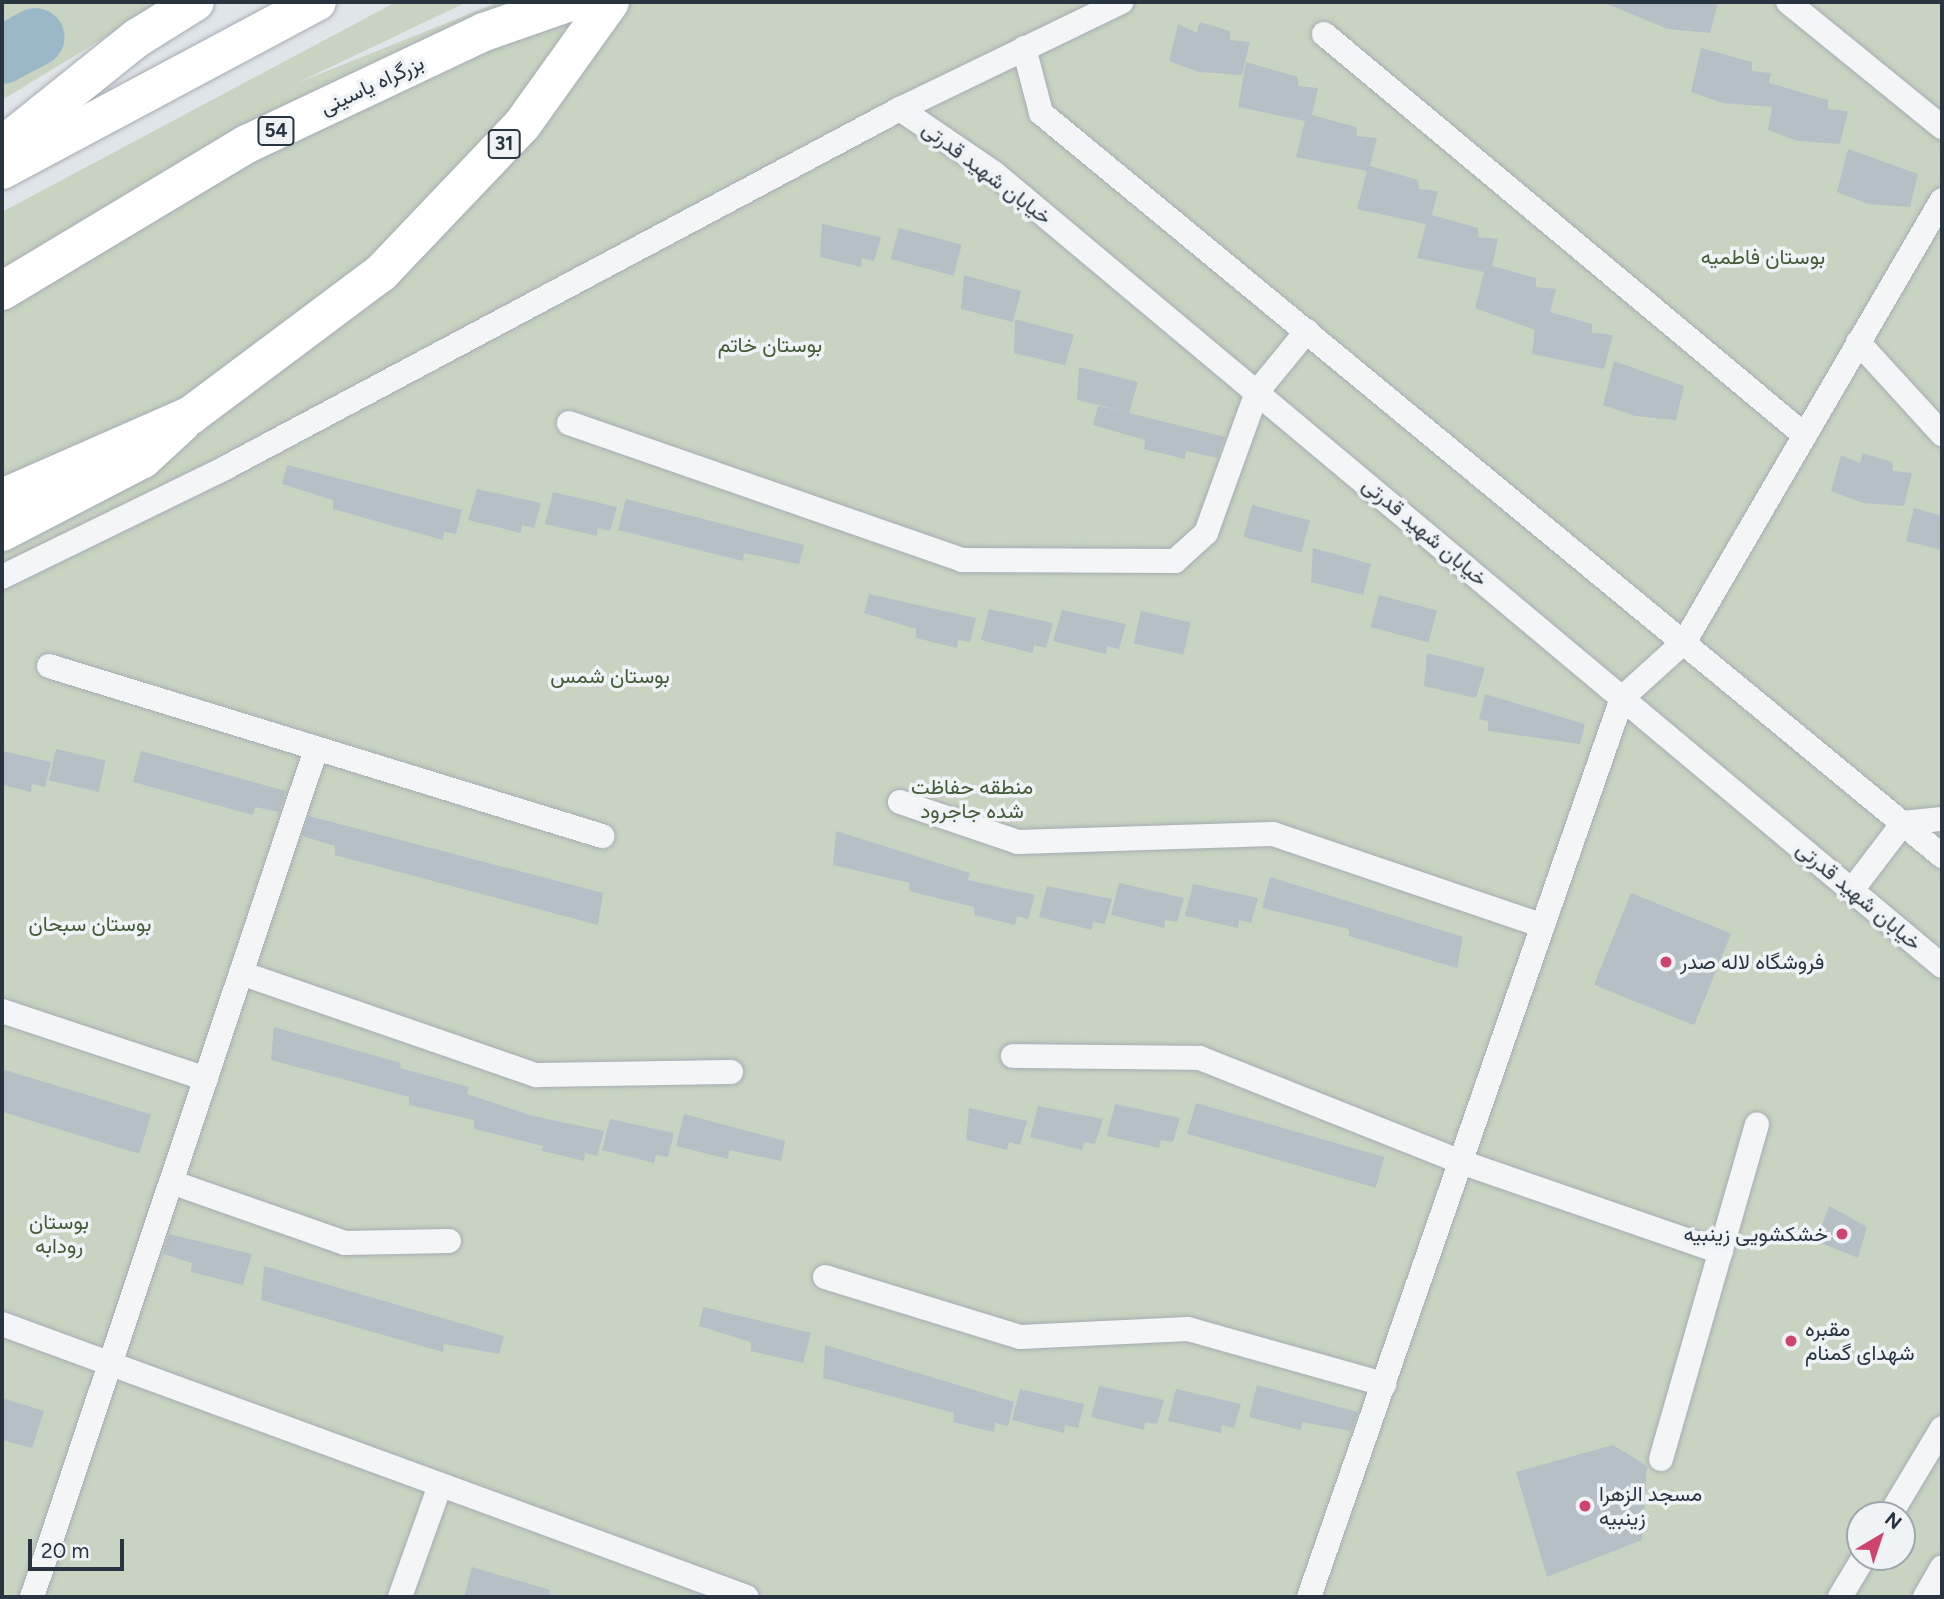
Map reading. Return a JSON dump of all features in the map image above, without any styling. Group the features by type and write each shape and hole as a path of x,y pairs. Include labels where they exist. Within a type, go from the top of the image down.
{"highway":[{"path":"2,146 137,38 195,2"},
{"path":"2,170 317,2"},
{"name":"بزرگراه یاسینی","path":"2,292 247,144 484,32 570,2"},
{"name":"31","path":"191,415 381,273 522,125 610,2"},
{"path":"2,498 191,415"}],"main road":[{"path":"2,533 143,460 191,415"}],"street":[{"path":"2,577 225,468 900,109 1121,2"},
{"path":"1788,2 1942,127"},
{"path":"1324,34 1803,435"},
{"path":"1024,48 1041,113 1685,641 1942,856"},
{"name":"خیابان شهید قدرتی","path":"900,109 994,173 1942,966"},
{"path":"1309,1597 1622,698 1685,641 1942,200"},
{"path":"569,423 962,560 1175,561 1206,533 1257,392 1307,331"},
{"path":"1858,342 1942,434"},
{"path":"49,666 602,836"},
{"path":"32,1597 316,748"},
{"path":"900,802 1018,842 1273,834 1543,926"},
{"path":"1852,890 1903,823 1942,819"},
{"path":"241,973 536,1075 731,1072"},
{"path":"2,1011 206,1079"},
{"path":"1013,1056 1200,1058 1461,1162 1721,1252"},
{"path":"1661,1459 1757,1124"},
{"path":"171,1182 345,1243 449,1241"},
{"path":"825,1277 1020,1337 1188,1329 1384,1384"},
{"path":"2,1324 747,1597"},
{"path":"1898,1501 1942,1428"},
{"path":"400,1597 440,1485"},
{"path":"1925,1597 1942,1568"},
{"path":"1840,1597 1856,1571"}],"green space":[{"path":"2,2 163,2 2,100"},
{"name":"منطقه حفاظت شده جاجرود","path":"396,2 467,2 297,83 499,2 1942,2 1942,1597 2,1597 2,212"}],"building":[{"path":"1602,2 1718,2 1710,33 1668,29"},
{"path":"1200,22 1230,31 1230,40 1250,42 1242,75 1199,72 1169,61 1178,24 1197,33"},
{"path":"1701,48 1752,62 1752,71 1771,73 1769,83 1828,100 1828,109 1848,111 1840,144 1797,141 1768,130 1772,107 1723,103 1691,92"},
{"path":"1246,62 1298,77 1298,86 1318,88 1312,115 1356,127 1357,136 1377,138 1370,166 1418,180 1419,189 1438,191 1432,215 1478,228 1478,237 1498,239 1492,266 1536,278 1536,287 1556,289 1550,312 1592,324 1592,333 1613,335 1604,369 1532,354 1535,330 1475,308 1484,272 1417,258 1426,224 1357,209 1367,171 1296,157 1305,121 1238,107"},
{"path":"1848,149 1918,174 1910,207 1868,204 1837,192"},
{"path":"822,224 881,237 874,261 862,258 861,267 820,257"},
{"path":"899,228 962,245 954,276 891,259"},
{"path":"964,275 1021,291 1013,322 961,309"},
{"path":"1015,319 1074,335 1065,365 1014,353"},
{"path":"1614,361 1684,386 1676,420 1635,416 1603,405"},
{"path":"1079,367 1138,382 1129,413 1225,437 1217,458 1186,451 1185,459 1144,449 1145,440 1093,425 1098,406 1128,412 1077,400"},
{"path":"1863,453 1892,462 1893,471 1912,473 1904,506 1863,503 1831,491 1841,455 1860,463"},
{"path":"287,465 462,510 456,534 444,532 443,540 333,509 333,500 282,484"},
{"path":"477,489 541,503 534,528 522,525 521,533 468,520"},
{"path":"553,492 617,507 610,531 598,528 597,536 545,524"},
{"path":"626,499 804,545 799,564 744,553 743,561 618,530"},
{"path":"1252,505 1310,521 1301,552 1243,537"},
{"path":"1914,508 1942,516 1942,550 1906,541"},
{"path":"1313,548 1371,564 1363,595 1311,582"},
{"path":"869,594 976,618 970,642 958,640 957,648 916,638 916,629 864,613"},
{"path":"1379,595 1437,611 1428,642 1370,627"},
{"path":"989,609 1053,623 1046,648 1034,645 1033,653 981,640"},
{"path":"1062,610 1126,624 1119,649 1107,646 1106,654 1053,641"},
{"path":"1141,611 1191,622 1183,655 1134,643"},
{"path":"1427,653 1485,668 1476,698 1424,686"},
{"path":"1485,694 1585,724 1580,744 1488,731 1488,721 1479,719"},
{"path":"56,749 106,760 98,792 49,780"},
{"path":"2,751 51,762 45,787 32,784 31,792 2,785"},
{"path":"141,751 286,791 279,812 255,807 253,815 133,782"},
{"path":"309,816 603,893 598,925 335,855 335,846 302,836"},
{"path":"836,831 970,873 968,880 1035,895 1028,919 1017,916 1015,925 974,915 974,907 909,891 910,883 833,865"},
{"path":"1270,877 1463,937 1457,968 1349,936 1349,929 1262,908"},
{"path":"1119,883 1184,898 1177,922 1165,920 1164,928 1111,915"},
{"path":"1193,884 1258,898 1251,923 1239,920 1238,928 1185,916"},
{"path":"1047,886 1112,899 1105,924 1093,922 1092,930 1039,917"},
{"name":"فروشگاه لاله صدر","path":"1631,893 1731,933 1694,1025 1594,985"},
{"path":"274,1027 401,1063 400,1068 469,1087 467,1094 533,1116 604,1131 597,1156 585,1153 584,1161 542,1151 543,1146 474,1129 474,1120 409,1105 409,1097 271,1060"},
{"path":"2,1069 151,1115 139,1154 2,1112"},
{"path":"1196,1103 1384,1157 1376,1188 1187,1134"},
{"path":"1115,1104 1180,1118 1173,1142 1161,1140 1159,1148 1107,1136"},
{"path":"1038,1106 1103,1119 1095,1144 1084,1142 1082,1150 1030,1137"},
{"path":"969,1108 1027,1121 1020,1145 1009,1142 1007,1150 966,1140"},
{"path":"684,1114 785,1141 781,1161 729,1150 728,1159 676,1146"},
{"path":"610,1119 674,1133 668,1157 656,1155 654,1163 602,1150"},
{"name":"خشکشویی زینبیه","path":"1829,1206 1867,1227 1858,1258 1816,1241"},
{"path":"169,1234 252,1254 243,1285 191,1272 192,1263 163,1254"},
{"path":"264,1266 504,1336 499,1354 444,1344 443,1352 261,1300"},
{"path":"703,1307 811,1333 803,1363 751,1351 751,1342 699,1326"},
{"path":"825,1345 1014,1402 1008,1426 995,1423 994,1432 953,1422 954,1413 823,1378"},
{"path":"1257,1385 1358,1412 1351,1431 1302,1422 1301,1430 1249,1417"},
{"path":"1099,1386 1164,1400 1157,1424 1145,1422 1144,1430 1091,1417"},
{"path":"1020,1389 1084,1404 1078,1428 1065,1425 1064,1433 1012,1420"},
{"path":"1176,1389 1241,1404 1234,1428 1222,1425 1221,1433 1168,1421"},
{"path":"2,1398 44,1411 32,1448 2,1440"},
{"name":"مسجد الزهرا زینبیه","path":"1613,1445 1647,1466 1642,1540 1547,1577 1516,1472"},
{"path":"472,1567 550,1590 549,1597 464,1597"}],"waterway":[{"path":"2,55 36,37"}],"place":[{"name":"فروشگاه لاله صدر","path":"1666,962"},
{"name":"خشکشویی زینبیه","path":"1842,1234"},
{"name":"مقبره شهدای گمنام","path":"1791,1341"},
{"name":"مسجد الزهرا زینبیه","path":"1585,1506"}],"park label":[{"name":"بوستان فاطمیه","path":"1763,257"},
{"name":"بوستان خاتم","path":"770,345"},
{"name":"بوستان شمس","path":"610,676"},
{"name":"بوستان سبحان","path":"90,924"},
{"name":"بوستان رودابه","path":"59,1234"}]}
